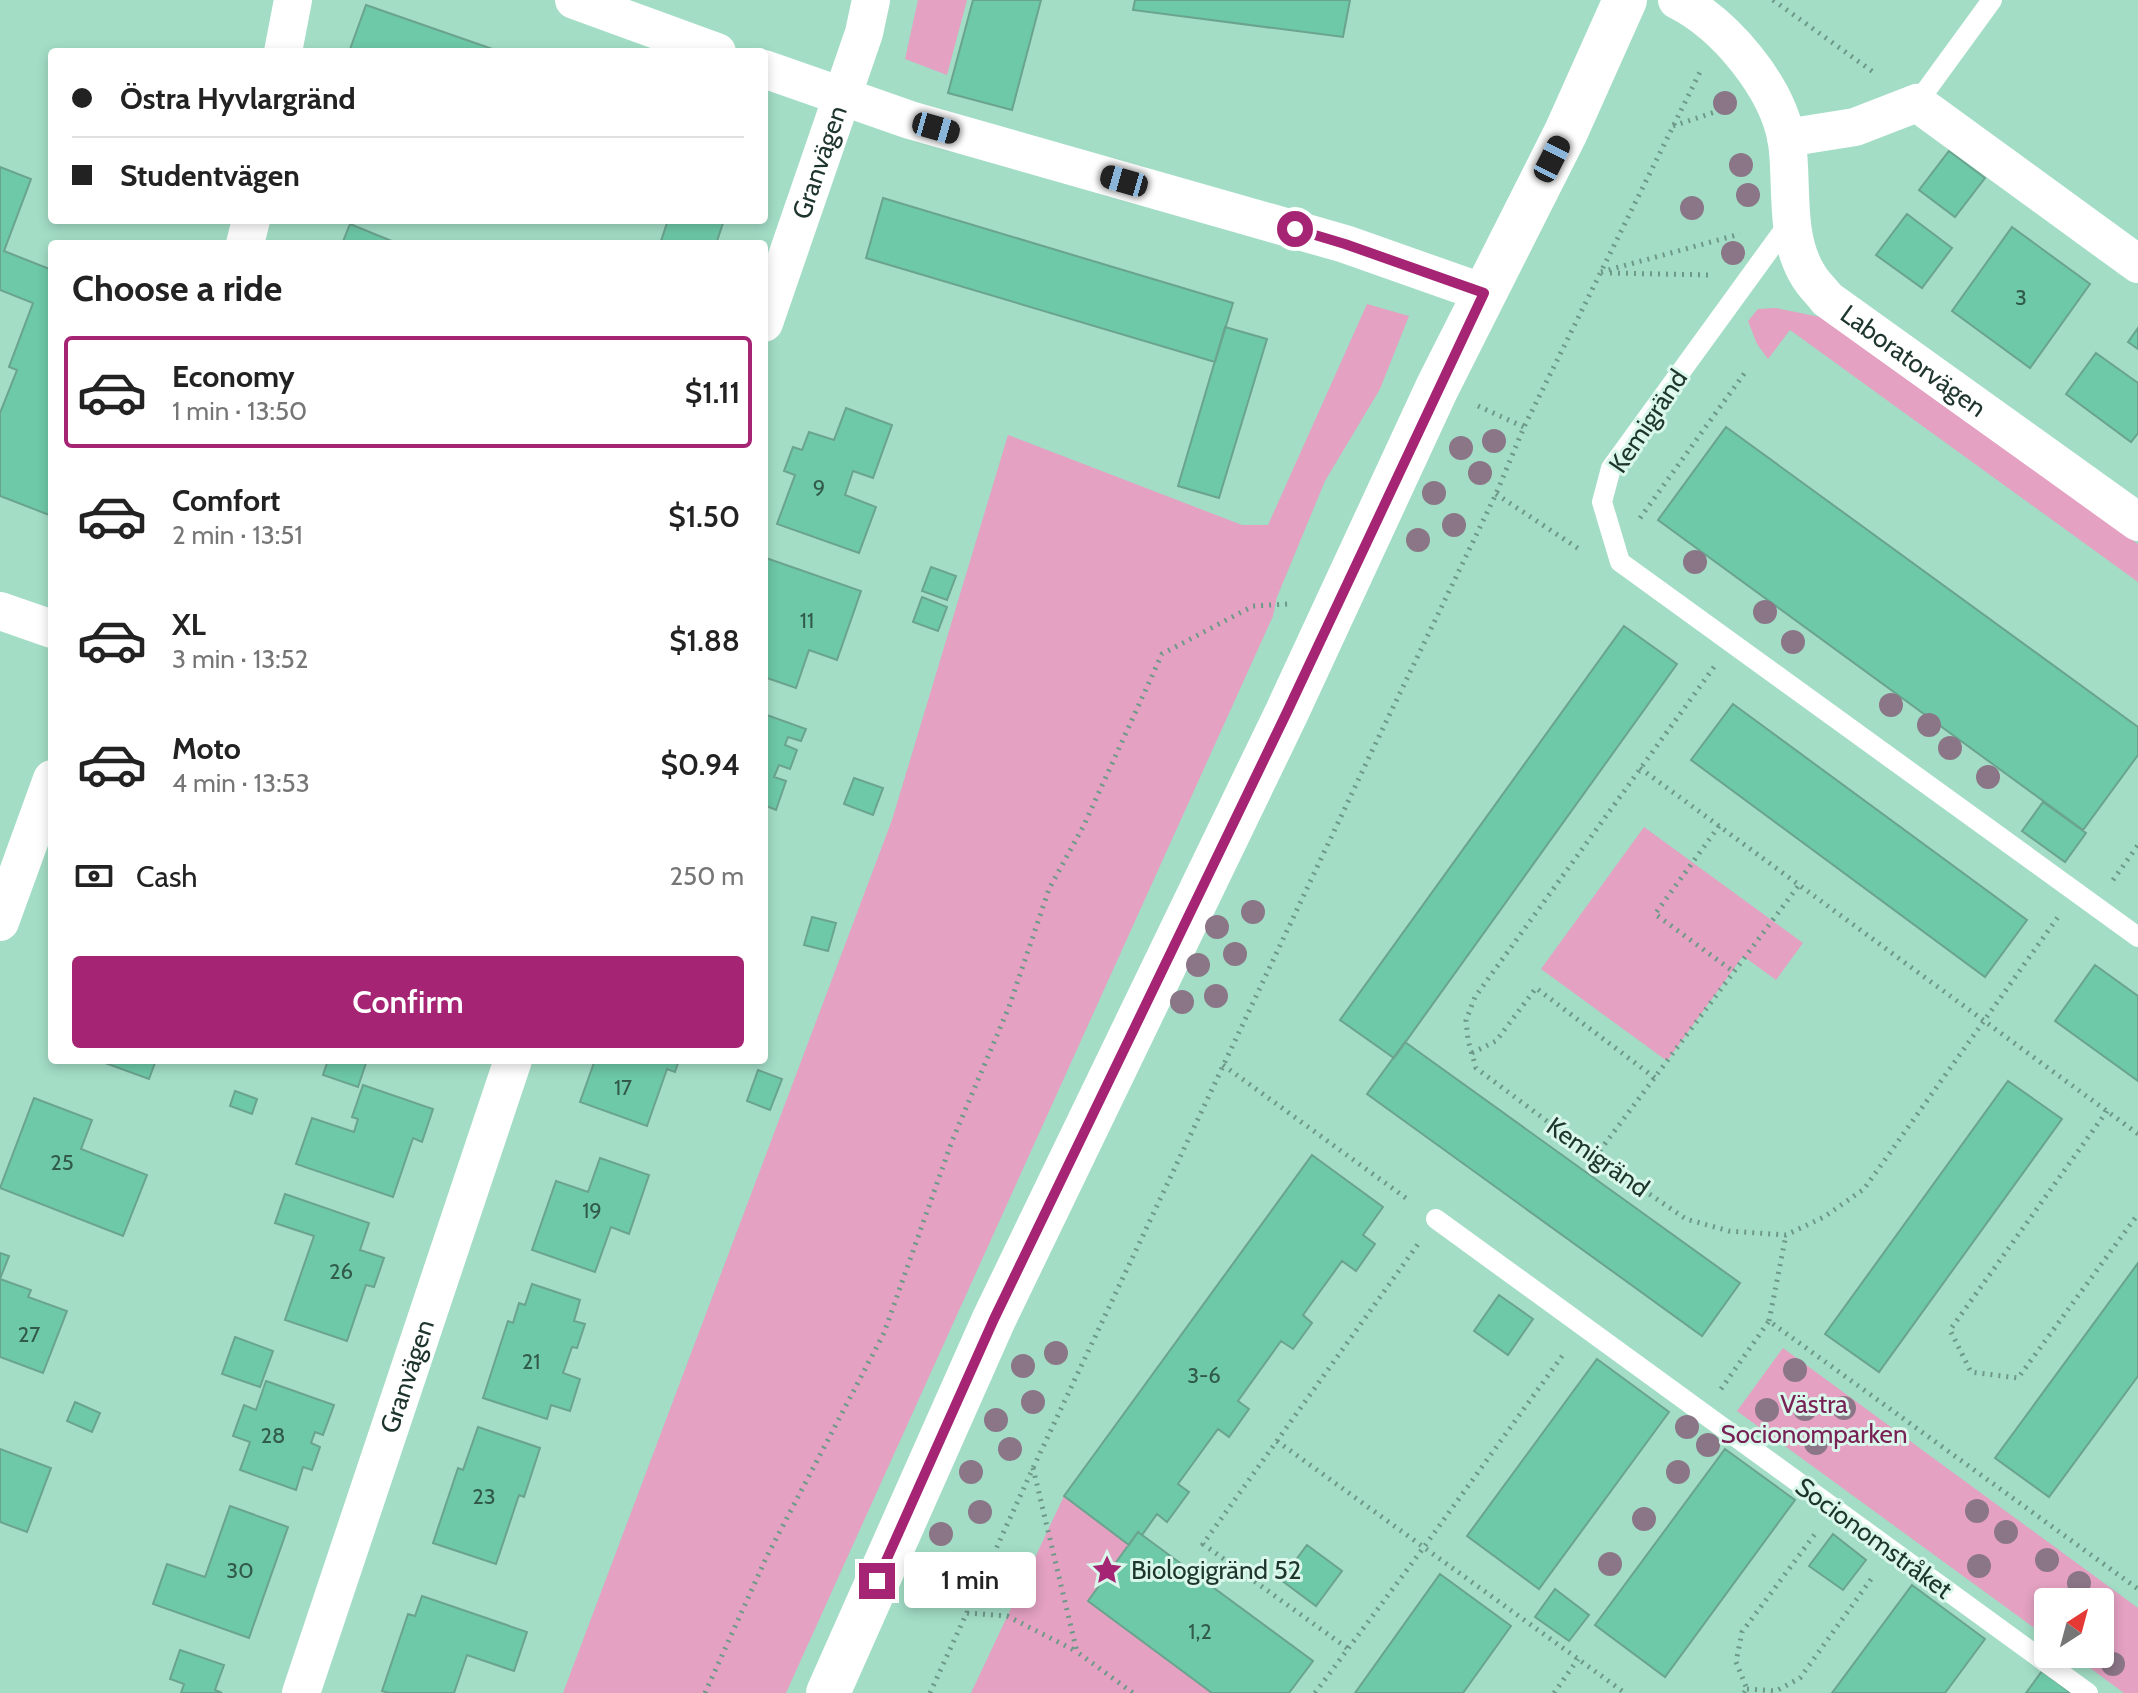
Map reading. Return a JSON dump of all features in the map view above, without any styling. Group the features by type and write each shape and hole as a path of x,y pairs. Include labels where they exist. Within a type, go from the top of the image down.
{"street":[{"path":"284,48 293,0"},
{"path":"574,0 706,48"},
{"name":"Granvägen","path":"768,311 864,33 871,0"},
{"path":"828,1693 994,1319 1287,712 1484,293 1566,132 1625,0"},
{"name":"Laboratorvägen","path":"1677,0 1721,30 1745,57 1769,93 1786,138 1791,219 1807,273 1827,299 2138,522"},
{"path":"768,70 910,120 1345,244 1484,293"},
{"path":"1786,138 1855,127 1917,103 2138,264"},
{"path":"0,611 48,628"},
{"path":"0,922 48,790"},
{"name":"Granvägen","path":"301,1693 512,1064"}],"lane":[{"path":"1917,103 1992,0"},
{"name":"Kemigränd","path":"1620,562 1602,502 1611,468 1791,219"},
{"path":"1620,562 2138,937"},
{"name":"Socionomstråket","path":"1436,1219 2088,1693"}],"path":[{"path":"1773,0 1917,103"},
{"path":"930,1693 1223,1065 1496,494 1524,427 1721,30"},
{"path":"1673,126 1769,93"},
{"path":"1601,272 1791,219"},
{"path":"1601,272 1686,273 1748,278"},
{"path":"1496,494 1594,560 1620,562 1632,530 1746,371"},
{"path":"1469,403 1524,427"},
{"path":"705,1693 767,1556 884,1333 952,1141 1009,1007 1049,889 1084,825 1162,654 1253,606 1292,604"},
{"path":"1655,1078 1536,988 1496,1041 1472,1053 1466,1020 1475,997 1731,644"},
{"path":"1640,768 2138,1134"},
{"path":"1719,826 1655,914 1734,972"},
{"path":"2095,906 2138,845"},
{"path":"1595,1157 1799,885"},
{"name":"Kemigränd","path":"1472,1053 1476,1068 1595,1157 1686,1219 1729,1231 1786,1235 1824,1217 1864,1189 2076,892"},
{"path":"1223,1065 1436,1219 1203,1544 1347,1648"},
{"path":"2107,1111 1950,1330 1971,1372 2018,1378 2138,1214"},
{"path":"1703,1413 1769,1321 1786,1235"},
{"path":"1769,1321 2138,1589"},
{"path":"1315,1693 1583,1326"},
{"path":"1277,1441 1625,1693"},
{"path":"1033,1468 1077,1652"},
{"path":"1834,1509 1742,1632 1736,1662 1745,1691 1776,1691 1800,1678 1892,1551"},
{"path":"967,1613 1007,1616 1077,1652 1133,1693"},
{"path":"1554,1693 1578,1659"}],"green space":[{"path":"918,0 967,0 947,75 905,59"},
{"path":"1367,304 1409,316 1380,389 1325,481 1277,597 1273,616 786,1693 563,1693 892,820 1008,435 1242,525 1268,525"},
{"path":"1776,308 1820,317 2138,544 2138,582 1790,330 1768,359 1757,344 1748,321 1758,309"},
{"path":"1644,827 1803,943 1776,980 1743,956 1667,1061 1541,969"},
{"name":"Västra Socionomparken","path":"1783,1348 2111,1588 2034,1588 2034,1628 1737,1411"},
{"path":"1064,1496 1129,1545 1088,1601 1212,1693 971,1693"},
{"name":"Västra Socionomparken","path":"2114,1590 2138,1608 2138,1693 2124,1693 2090,1668 2114,1668"}],"building":[{"path":"973,0 1041,0 1012,110 948,93"},
{"path":"1135,0 1350,0 1343,37 1133,10"},
{"path":"366,5 490,48 350,48"},
{"path":"1949,151 1985,178 1955,217 1919,190"},
{"path":"0,167 31,179 4,251 48,268 48,514 0,496 0,413 17,370 9,367 33,303 0,290"},
{"path":"883,198 1233,303 1215,362 866,258"},
{"path":"1907,214 1952,248 1922,288 1876,255"},
{"path":"350,224 389,240 344,240"},
{"path":"667,224 723,224 717,240 661,240"},
{"path":"2012,227 2090,284 2030,368 1952,311"},
{"path":"1225,327 1267,339 1219,498 1178,486"},
{"path":"2138,328 2138,349 2128,342"},
{"path":"2096,353 2138,383 2138,433 2131,442 2066,394"},
{"path":"846,408 892,425 873,478 853,471 845,495 876,507 859,553 777,524 795,475 784,471 793,447 802,450 809,432 834,440"},
{"path":"1726,427 2138,727 2138,755 2083,830 1658,520"},
{"path":"768,559 861,591 837,660 809,650 796,688 768,678"},
{"path":"931,567 956,576 947,600 922,591"},
{"path":"922,597 947,607 938,631 913,622"},
{"path":"1624,626 1677,664 1394,1058 1340,1020"},
{"path":"1733,704 2027,920 1985,977 1691,760"},
{"path":"768,715 806,729 801,741 788,737 785,745 797,750 790,769 779,765 774,777 786,781 776,810 768,807"},
{"path":"854,778 883,788 873,815 844,804"},
{"path":"2043,802 2086,833 2065,862 2022,831"},
{"path":"812,917 836,923 828,951 804,945"},
{"path":"2095,965 2138,996 2138,1081 2055,1021"},
{"path":"1405,1042 1740,1283 1702,1336 1367,1094"},
{"path":"108,1064 155,1064 149,1079"},
{"path":"327,1064 366,1064 358,1087 323,1075"},
{"path":"594,1064 678,1064 675,1072 667,1069 647,1126 580,1102"},
{"path":"758,1070 782,1079 770,1110 747,1101"},
{"path":"2008,1081 2062,1119 1879,1372 1825,1334"},
{"path":"363,1085 433,1109 422,1142 413,1138 393,1197 296,1164 312,1118 354,1132 358,1119 352,1117"},
{"path":"235,1091 257,1099 252,1114 230,1106"},
{"path":"34,1098 92,1120 81,1149 147,1175 123,1236 0,1188"},
{"path":"1312,1155 1383,1207 1363,1235 1375,1244 1356,1271 1342,1261 1303,1315 1312,1323 1293,1349 1281,1341 1238,1401 1249,1409 1229,1437 1218,1429 1178,1484 1189,1492 1167,1522 1157,1514 1142,1535 1138,1532 1129,1545 1064,1496"},
{"path":"600,1158 649,1175 629,1234 611,1227 595,1272 532,1250 556,1181 588,1192"},
{"path":"285,1194 369,1223 360,1250 384,1258 374,1287 366,1285 347,1341 285,1320 314,1236 275,1223"},
{"path":"0,1253 9,1256 0,1279"},
{"path":"2138,1263 2138,1376 2049,1497 1995,1458"},
{"path":"0,1279 31,1290 28,1297 67,1311 43,1373 0,1357"},
{"path":"532,1284 580,1300 574,1321 585,1324 577,1348 572,1347 563,1373 580,1379 570,1411 551,1405 547,1419 483,1398 508,1321 513,1323 519,1303 525,1305"},
{"path":"1499,1295 1533,1319 1508,1355 1474,1331"},
{"path":"235,1337 273,1351 260,1387 222,1374"},
{"path":"1597,1359 1669,1412 1539,1589 1467,1536"},
{"path":"266,1381 334,1405 323,1435 315,1432 311,1443 320,1447 312,1470 303,1467 296,1490 240,1470 250,1442 233,1436 244,1405 256,1410"},
{"path":"75,1402 100,1413 92,1432 67,1421"},
{"path":"478,1427 540,1448 524,1497 519,1495 496,1564 433,1543 458,1468 463,1470"},
{"path":"0,1449 51,1468 27,1532 0,1522"},
{"path":"1725,1449 1795,1500 1665,1677 1595,1625"},
{"path":"230,1506 288,1527 249,1638 153,1604 167,1564 205,1577"},
{"path":"1138,1532 1313,1661 1289,1693 1212,1693 1088,1601"},
{"path":"1833,1534 1866,1560 1843,1590 1809,1566"},
{"path":"1307,1545 1342,1571 1316,1606 1281,1580"},
{"path":"1440,1574 1511,1626 1463,1693 1355,1693"},
{"path":"1912,1585 1985,1639 1945,1693 1832,1693"},
{"path":"1555,1589 1589,1615 1569,1641 1535,1617"},
{"path":"422,1596 527,1632 514,1671 467,1655 454,1693 382,1691 408,1614 415,1616"},
{"path":"180,1650 224,1665 215,1690 222,1693 181,1693 184,1684 170,1679"},
{"path":"2042,1671 2071,1693 2026,1693"}],"place":[{"name":"Biologigränd 52","path":"1107,1570"}],"route":[{"path":"877,1581 994,1319 1287,712 1484,293 1295,229"}]}
